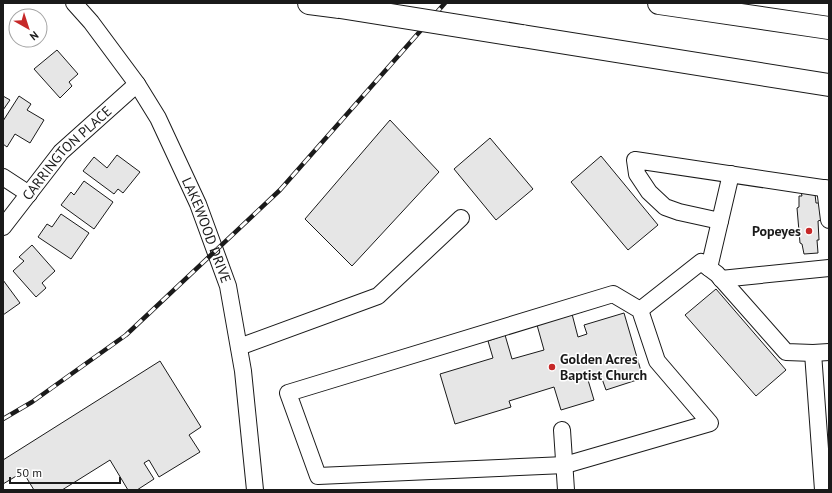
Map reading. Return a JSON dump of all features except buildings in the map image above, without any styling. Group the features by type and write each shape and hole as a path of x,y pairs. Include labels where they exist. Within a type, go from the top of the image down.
{"highway":[{"path":"309,3 829,85"},
{"path":"659,3 705,7 829,28"}],"street":[{"name":"LAKEWOOD DRIVE","path":"74,3 91,22 137,84 158,118 198,204 228,286 243,371 256,490"},
{"name":"CARRINGTON PLACE","path":"3,227 61,152 137,84"},
{"path":"720,221 679,212 665,207 649,192 637,174 635,160 827,188 829,220"},
{"path":"715,273 720,221 731,174"},
{"path":"3,177 28,194"},
{"path":"239,347 378,296 461,218"},
{"path":"640,310 701,262 715,273 786,352 829,352"},
{"path":"715,273 829,268"},
{"path":"613,294 640,310 657,361 710,423 565,465 318,476 288,393 613,294"},
{"path":"812,353 823,490"},
{"path":"562,430 566,490"}],"railway":[{"path":"3,419 32,402 126,335 280,190 445,3"}],"place":[{"name":"Popeyes","path":"809,231"},
{"name":"Golden Acres Baptist Church","path":"552,367"}]}
